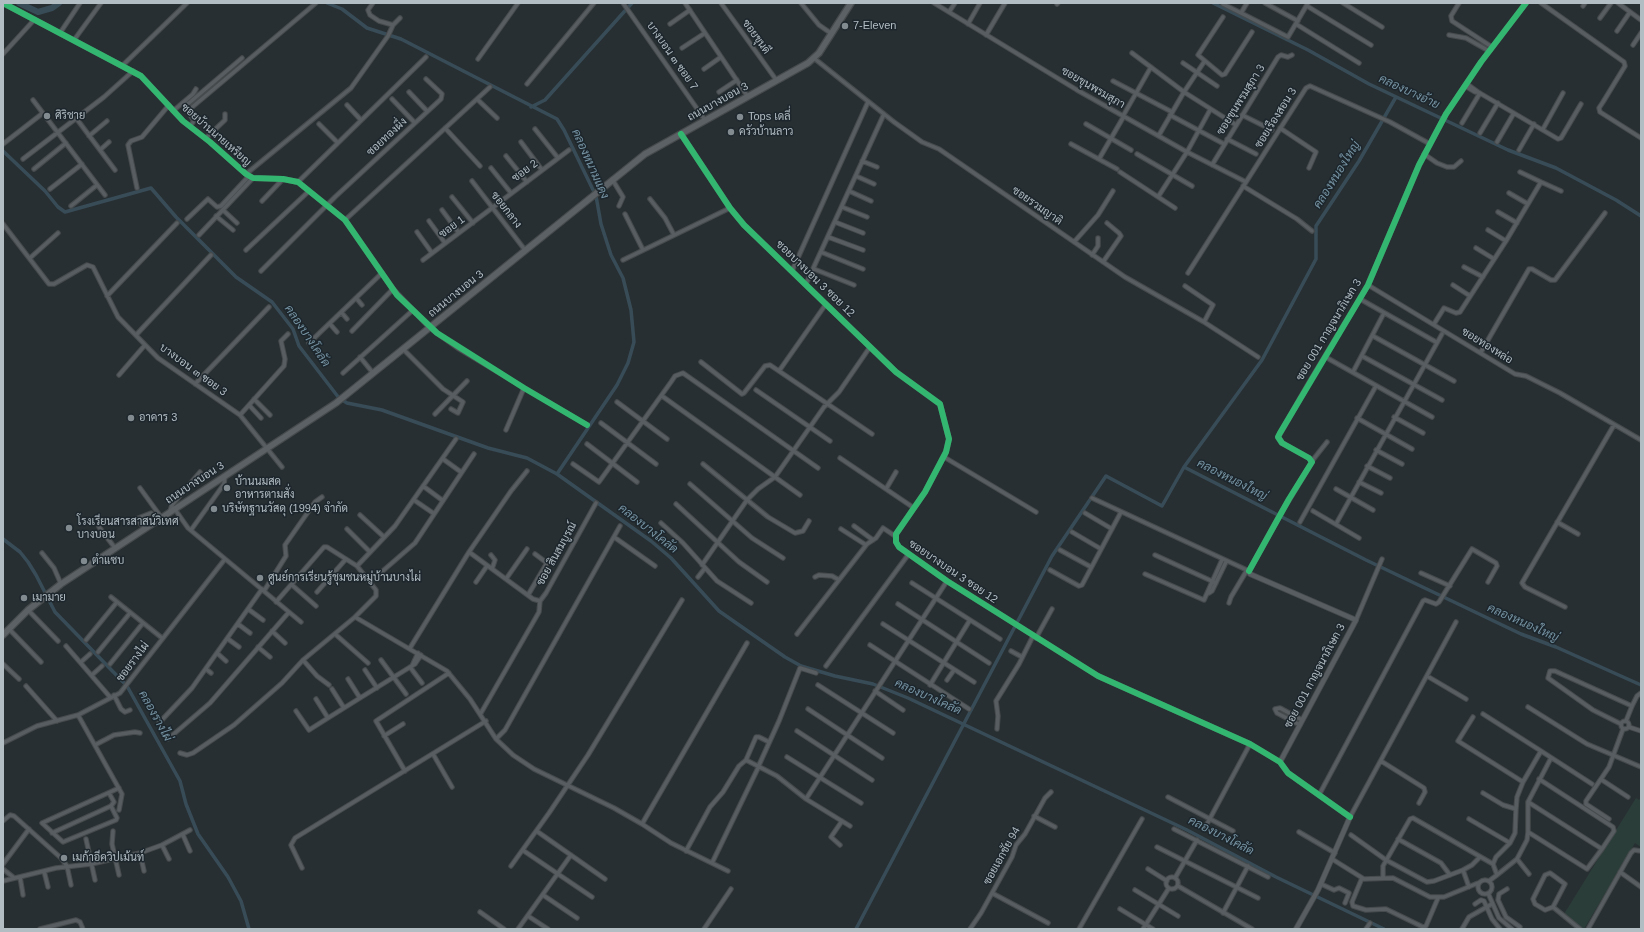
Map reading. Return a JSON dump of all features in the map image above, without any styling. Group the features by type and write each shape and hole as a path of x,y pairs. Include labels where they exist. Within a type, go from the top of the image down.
{"main road":[{"name":"ถนนบางบอน 3","path":"3,635 28,610 61,584 336,403 598,190 645,154 814,59 832,34 851,3"}],"street":[{"name":"ซอยบ้านนายเหรียญ","path":"3,3 122,65 146,80 173,111 249,176 298,182"},
{"path":"60,33 80,3"},
{"path":"74,40 101,3"},
{"path":"122,65 187,3"},
{"path":"190,126 194,120 189,113 190,109 316,3"},
{"path":"373,3 368,10 370,15 392,27"},
{"path":"478,59 518,3"},
{"path":"684,3 748,97"},
{"name":"ซอยขุนดี","path":"720,3 777,81"},
{"path":"801,3 819,25 832,34"},
{"name":"ซอยขุนพรมสุภา","path":"934,3 1123,116 1187,152 1246,182"},
{"path":"949,12 954,3"},
{"path":"968,24 980,3"},
{"path":"986,35 1005,3"},
{"path":"1241,14 1247,3"},
{"path":"1265,3 1297,22 1359,63"},
{"path":"1343,3 1382,27"},
{"path":"1458,3 1451,16 1452,21 1491,49"},
{"name":"ซอย 001 กาญจนาภิเษก 3","path":"1312,461 1282,443 1278,437 1368,285 1424,154 1446,114 1491,49 1526,3"},
{"path":"1541,3 1624,62 1624,66 1599,108 1600,112 1641,138"},
{"path":"1600,18 1611,3"},
{"path":"1618,3 1641,20"},
{"path":"527,84 592,4"},
{"name":"บางบอน ๓ ซอย 7","path":"624,4 705,120"},
{"path":"1223,4 1288,37 1307,4 1371,45"},
{"path":"670,24 690,10"},
{"path":"1617,31 1630,12"},
{"path":"1223,17 1198,54 1204,62 1222,75 1225,74 1252,32"},
{"path":"187,219 208,199 217,207 221,206 249,176 348,92 388,36 392,27 400,18"},
{"path":"3,54 34,20"},
{"path":"682,48 705,33"},
{"path":"1633,45 1641,33"},
{"path":"1449,35 1466,38 1491,49"},
{"path":"1132,53 1184,92 1210,110 1236,125"},
{"name":"ซอยขุนพรมสุภา 3","path":"1212,165 1280,55 1288,57 1292,55"},
{"path":"426,57 298,182 346,220 393,289 430,328 459,349 587,425"},
{"path":"704,69 721,57"},
{"path":"183,103 186,105 189,103 242,58"},
{"name":"ซอยรวมญาติ","path":"814,59 922,142 939,149 1092,255 1204,322 1258,357"},
{"path":"1159,135 1184,92 1204,62"},
{"path":"1184,63 1196,73 1217,86"},
{"path":"1099,160 1135,93 1151,67"},
{"path":"23,159 104,97 133,71"},
{"name":"ซอยทองผึ่ง","path":"261,272 327,206 442,97 442,94 426,79"},
{"path":"719,92 737,80"},
{"path":"1113,81 1224,144"},
{"path":"1466,85 1558,139 1562,138 1581,104"},
{"name":"ซอยเรืองสอน 3","path":"1188,274 1304,90 1308,86 1386,120 1430,144"},
{"path":"346,220 490,87"},
{"path":"173,111 195,92 196,89"},
{"path":"410,92 427,111"},
{"path":"1462,123 1479,93"},
{"path":"1543,129 1563,93"},
{"path":"392,99 415,123"},
{"path":"477,99 497,118"},
{"path":"33,100 105,195"},
{"path":"792,271 868,102"},
{"path":"1480,132 1498,103"},
{"path":"138,188 128,145 131,141 142,137 169,105"},
{"path":"346,105 361,120"},
{"path":"1158,197 1187,152 1210,110"},
{"path":"3,144 43,113"},
{"path":"1498,142 1514,113"},
{"path":"206,138 225,120 225,114"},
{"path":"806,284 884,114"},
{"path":"1242,115 1272,130"},
{"path":"76,118 115,170"},
{"path":"89,136 107,121"},
{"path":"319,124 338,143"},
{"path":"1086,124 1131,150"},
{"path":"1519,150 1534,124"},
{"path":"445,128 480,166"},
{"path":"1280,128 1316,152 1308,168"},
{"path":"535,129 558,158"},
{"name":"ซอยบางบอน 3 ซอย 12","path":"681,134 730,208 744,225 896,372 940,404 949,438 944,457 925,492 895,536 896,542 908,554 947,581 1098,676 1250,744 1280,762"},
{"path":"1227,139 1256,154"},
{"path":"100,150 109,142"},
{"path":"520,142 542,170"},
{"path":"34,169 66,144"},
{"path":"1071,144 1119,171 1175,208"},
{"name":"ซอย 2","path":"493,208 569,150"},
{"path":"1137,154 1192,186"},
{"path":"1424,154 1437,163 1447,167 1454,167 1462,162"},
{"path":"506,156 527,182"},
{"path":"862,161 876,167"},
{"path":"50,189 82,164"},
{"path":"491,168 511,193"},
{"path":"1520,172 1561,191"},
{"path":"199,235 223,210 249,176"},
{"path":"856,176 874,184"},
{"path":"262,201 283,179"},
{"path":"612,179 623,197 619,206"},
{"name":"ซอยกลาง","path":"472,181 525,250"},
{"path":"1434,324 1444,308 1458,314 1506,241 1541,182"},
{"path":"71,206 97,185"},
{"path":"1243,186 1298,219 1312,231"},
{"path":"246,250 308,191"},
{"path":"849,191 872,201"},
{"path":"1074,242 1098,215 1113,191"},
{"path":"1509,193 1528,204"},
{"path":"452,197 473,223"},
{"path":"650,199 665,218 674,235"},
{"path":"842,207 867,217"},
{"name":"ซอย 1","path":"423,260 493,208"},
{"path":"623,260 730,208"},
{"path":"223,210 237,223"},
{"path":"442,210 459,233"},
{"path":"1498,212 1517,223"},
{"path":"1481,352 1529,269 1532,269 1551,280 1555,280 1605,213"},
{"path":"625,214 643,250"},
{"path":"216,216 232,230"},
{"path":"429,221 445,243"},
{"path":"835,222 863,233"},
{"path":"107,296 177,223"},
{"path":"1103,262 1121,236 1107,223"},
{"name":"บางบอน ๓ ซอย 3","path":"3,224 51,285 86,265 90,265 116,315 158,358 240,415 282,467"},
{"path":"1488,230 1506,241"},
{"path":"417,232 432,253"},
{"path":"30,258 58,233"},
{"path":"828,237 864,250"},
{"path":"1092,255 1098,246 1098,238"},
{"path":"1476,248 1494,259"},
{"path":"821,252 863,269"},
{"path":"136,335 211,255"},
{"path":"1464,266 1483,277"},
{"path":"814,269 854,285"},
{"path":"309,343 382,274"},
{"name":"ซอยทองหล่อ","path":"1368,285 1481,352 1515,374 1536,380 1641,440"},
{"path":"1453,285 1470,296"},
{"path":"1184,286 1212,305 1204,322"},
{"path":"352,331 393,289"},
{"path":"357,299 362,305"},
{"path":"1360,299 1436,342"},
{"path":"779,371 826,304"},
{"path":"195,384 269,307"},
{"path":"343,373 360,356 413,310"},
{"path":"342,313 347,319"},
{"path":"1353,372 1384,313"},
{"path":"330,324 337,332"},
{"path":"240,415 284,366 285,360 281,341 288,334"},
{"path":"1336,524 1394,417 1442,334"},
{"path":"1373,336 1454,381"},
{"path":"119,375 145,345"},
{"path":"698,577 717,543 747,500 758,489 775,477 826,404 839,392 870,347"},
{"path":"403,350 443,390 463,402 458,413 451,410"},
{"path":"360,356 373,373"},
{"path":"1362,356 1442,400"},
{"path":"1329,359 1432,417"},
{"path":"701,362 742,394 765,366 770,365 872,434"},
{"path":"573,464 597,482 643,422 675,376 686,374 818,468"},
{"path":"435,414 467,381"},
{"path":"1300,522 1376,386"},
{"path":"506,430 524,388"},
{"path":"756,390 830,441"},
{"path":"662,396 800,495"},
{"path":"254,399 270,415"},
{"path":"617,402 667,439"},
{"path":"249,405 261,418"},
{"path":"1394,417 1423,433"},
{"path":"1357,418 1412,449"},
{"path":"601,423 656,464"},
{"path":"1565,607 1525,587 1522,583 1614,425"},
{"path":"357,566 395,526 456,439"},
{"path":"1229,603 1230,597 1248,571 1281,513 1312,464 1312,461 1327,442"},
{"path":"587,444 637,482"},
{"path":"1376,450 1402,464"},
{"path":"370,582 415,543 433,513 474,454"},
{"path":"944,457 1036,512"},
{"path":"840,458 914,508"},
{"path":"442,459 461,472"},
{"path":"703,464 768,517 795,533 803,531 809,521"},
{"path":"1367,466 1390,478"},
{"path":"410,648 469,552 511,491 527,471"},
{"path":"200,472 172,505 172,510 191,530 301,622"},
{"path":"886,489 896,472"},
{"path":"191,530 224,484 226,476"},
{"path":"1359,482 1381,493"},
{"path":"690,484 712,502 732,522 752,538 782,558"},
{"path":"423,486 442,500"},
{"path":"140,488 161,517"},
{"path":"1336,489 1373,510"},
{"path":"159,723 192,688 263,590 286,556 284,545 315,502 322,497"},
{"path":"1092,498 1248,571"},
{"path":"414,500 433,513"},
{"name":"ซอย สินสมบูรณ์","path":"469,552 528,595 540,601 546,594 596,503"},
{"path":"676,504 739,562 767,582"},
{"path":"1312,511 1359,538"},
{"path":"1085,512 1112,529"},
{"path":"1050,570 1079,586 1121,512"},
{"path":"126,523 151,513"},
{"path":"360,515 384,538"},
{"path":"137,519 144,528"},
{"path":"1557,522 1578,534"},
{"path":"661,523 683,543 717,581 751,603"},
{"path":"496,739 504,730 620,526"},
{"path":"854,526 873,540"},
{"path":"99,527 115,548"},
{"path":"797,634 866,545 884,528 895,536"},
{"path":"347,529 370,552"},
{"path":"841,529 866,545"},
{"path":"1072,532 1101,549"},
{"path":"614,537 655,566"},
{"path":"180,754 187,755 193,753 234,725 282,683 304,660 355,617 377,594 370,582 357,566 324,547 276,602"},
{"path":"506,579 527,549"},
{"path":"1319,795 1422,602 1425,600 1437,604 1443,598 1469,551 1472,549 1496,563 1497,566 1488,582"},
{"path":"1060,550 1091,567"},
{"path":"42,553 54,568 61,584"},
{"path":"490,554 495,560 492,569"},
{"path":"528,595 547,563 535,554"},
{"path":"826,666 908,554"},
{"path":"1155,556 1214,582"},
{"name":"ซอยรางไผ่","path":"3,743 33,727 78,715 124,690 128,681 225,559"},
{"path":"317,592 346,559"},
{"path":"1145,574 1201,600 1207,598 1224,561"},
{"path":"1356,620 1381,561"},
{"path":"476,582 487,566"},
{"name":"ซอย 001 กาญจนาภิเษก 3","path":"1248,571 1253,576 1356,620 1280,762"},
{"path":"1421,573 1450,586"},
{"path":"815,577 819,575 832,576 839,580"},
{"path":"806,799 947,581"},
{"path":"912,583 1000,639"},
{"path":"292,585 316,606"},
{"path":"111,597 162,638"},
{"path":"511,866 567,786 682,600"},
{"path":"481,713 539,612 540,601"},
{"path":"86,640 117,602"},
{"path":"898,604 989,663"},
{"path":"248,609 263,620"},
{"path":"997,729 998,716 996,701 1052,609"},
{"path":"28,610 58,641"},
{"path":"98,652 130,612"},
{"path":"168,739 210,703 289,612"},
{"path":"355,617 410,648 449,673 481,713 496,739 513,755 567,786 614,808 686,851 728,871"},
{"path":"930,685 970,620"},
{"path":"1296,929 1321,884 1350,817 1456,622"},
{"path":"110,664 143,623"},
{"path":"238,624 250,633"},
{"path":"883,624 974,682"},
{"path":"9,629 41,662"},
{"path":"272,631 285,643"},
{"path":"335,634 368,662"},
{"path":"228,638 239,647"},
{"path":"642,824 747,643"},
{"path":"870,645 894,662 969,709"},
{"path":"66,646 112,696 121,709 126,712 130,710"},
{"path":"258,647 270,657"},
{"path":"1011,651 1022,657"},
{"path":"217,653 226,661"},
{"path":"81,662 90,654"},
{"path":"296,711 309,730 411,666 420,654"},
{"path":"304,660 317,676 330,687 344,708"},
{"path":"381,660 406,694"},
{"path":"3,664 19,679"},
{"path":"92,675 102,666"},
{"path":"411,666 422,683"},
{"path":"712,863 770,742 800,668 816,673"},
{"path":"206,669 211,673"},
{"path":"365,670 377,688"},
{"path":"947,680 954,670"},
{"path":"1609,819 1586,803 1602,780 1614,756 1623,729 1621,724 1593,710 1548,678 1550,671 1555,671 1632,706"},
{"path":"405,771 376,723 377,720 449,673"},
{"path":"1426,676 1466,699"},
{"path":"348,679 360,698"},
{"path":"818,685 893,733"},
{"path":"26,686 57,720"},
{"path":"876,690 903,710"},
{"path":"1621,724 1626,721 1637,696 1641,693"},
{"path":"316,699 328,718"},
{"path":"1528,707 1587,744 1641,767"},
{"path":"1300,725 1277,713 1276,708 1280,708 1302,720"},
{"path":"808,709 882,758"},
{"path":"1483,714 1592,784"},
{"path":"78,715 123,797 119,810"},
{"path":"1473,717 1459,739 1460,743 1523,782"},
{"path":"302,868 291,845 295,838 486,721"},
{"path":"1626,721 1629,727"},
{"path":"384,736 403,724"},
{"path":"1623,729 1628,729 1629,727 1641,731"},
{"path":"797,731 872,780"},
{"path":"95,745 114,735 140,733"},
{"path":"686,851 710,807 723,792 739,766 746,760 757,736 770,742"},
{"path":"1207,824 1250,744"},
{"path":"1493,864 1496,857 1510,843 1516,828 1516,797 1541,751"},
{"path":"433,754 452,787"},
{"path":"787,757 861,803"},
{"path":"1489,881 1516,859 1527,840 1528,802 1551,758"},
{"path":"746,760 777,776 806,799 850,826"},
{"path":"1381,761 1424,788 1425,792 1419,803"},
{"path":"1280,762 1288,773 1350,817"},
{"path":"1528,832 1587,869 1614,831 1613,828 1539,779"},
{"path":"1602,780 1628,797"},
{"path":"111,806 118,818 116,820 64,842 52,833 42,822 119,788"},
{"name":"ซอยเอกชัย 94","path":"970,929 1012,857 1016,846 1025,834 1045,798 1051,792"},
{"path":"52,833 111,806 114,802 109,793"},
{"path":"1483,793 1503,805 1516,809"},
{"path":"1168,797 1233,831"},
{"path":"1528,802 1602,849"},
{"path":"3,822 11,815 29,829 67,866 70,885"},
{"path":"1034,816 1055,827"},
{"path":"1383,878 1382,866 1398,838 1413,818 1493,864 1497,875"},
{"path":"1079,929 1142,819"},
{"path":"1469,819 1510,843"},
{"path":"840,845 831,838 842,821"},
{"path":"3,864 29,829"},
{"path":"1174,829 1268,877"},
{"path":"3,880 67,866 91,864 140,853 162,845 190,830"},
{"path":"113,831 112,844 119,874"},
{"path":"538,832 606,879"},
{"path":"1299,832 1335,852"},
{"path":"183,835 190,851"},
{"path":"1351,836 1386,860 1427,882 1434,881 1463,870 1472,865 1480,857"},
{"path":"1398,838 1441,863 1450,875"},
{"path":"86,840 95,880"},
{"path":"1175,878 1197,840"},
{"path":"162,845 169,859"},
{"path":"1157,847 1258,898"},
{"path":"524,851 592,897"},
{"path":"1588,929 1632,851 1641,852"},
{"path":"140,853 144,871"},
{"path":"518,929 559,874 571,855"},
{"path":"1332,859 1350,868 1362,878 1368,880 1393,878 1428,896 1438,898 1469,887 1484,879 1489,881 1492,886 1488,893 1499,918 1512,929"},
{"path":"1516,859 1529,874"},
{"path":"1223,913 1248,866"},
{"path":"1148,868 1167,881"},
{"path":"3,869 13,877"},
{"path":"1463,870 1469,887"},
{"path":"44,871 48,887"},
{"path":"1620,872 1641,887"},
{"path":"1550,873 1565,884 1553,907 1545,910 1535,904 1533,899 1545,876 1550,873"},
{"path":"20,877 23,895"},
{"path":"1169,888 1166,886 1167,881 1171,877 1175,878"},
{"path":"1175,878 1178,882 1178,886 1252,929"},
{"path":"1362,878 1352,902 1353,906 1366,910 1386,909 1423,927 1426,926 1438,898"},
{"path":"1478,883 1477,887 1479,891 1484,894 1488,893"},
{"path":"1321,884 1334,890 1339,888 1349,893 1345,903"},
{"path":"1169,888 1174,889 1178,886"},
{"path":"1144,929 1169,888"},
{"path":"704,929 731,889"},
{"path":"1507,889 1498,894 1498,900 1506,917 1520,926 1519,929"},
{"path":"1135,890 1178,916"},
{"path":"992,893 1048,923"},
{"path":"543,895 577,918"},
{"path":"1475,904 1483,900 1492,919 1500,929"},
{"path":"1462,929 1469,916 1492,904"},
{"path":"1553,907 1580,929"},
{"path":"1120,909 1153,929"},
{"path":"480,912 504,929"},
{"path":"528,916 548,929"},
{"path":"40,929 76,920 80,922 83,929"},
{"path":"1366,929 1370,923"}],"green space":[{"path":"1641,797 1641,847 1635,843 1584,929 1564,914 1636,798 1639,800"}],"waterway":[{"path":"19,3 38,12 52,8 59,3"},
{"name":"คลองหนามแดง","path":"327,3 342,9 367,28 401,39 557,119 564,130 596,196 601,224 611,255 623,278 631,310 634,342 628,363 617,385 557,474"},
{"path":"531,107 545,100 632,3"},
{"name":"คลองบางอ้าย","path":"1213,3 1308,50 1369,84 1508,150 1556,168 1616,200 1641,216"},
{"name":"คลองหนองใหญ่","path":"1396,97 1359,161 1316,226 1316,259 1262,360 1184,467 1366,560 1521,634 1556,647 1641,685"},
{"name":"คลองบางโคลัด","path":"3,151 45,191 58,207 65,212 151,188 176,217 236,277 272,302 293,329 299,346 339,398 347,403 382,410 488,448 527,458 557,474 651,541 671,558 719,611 785,657 801,666 835,676 873,684 908,698 1187,830 1276,877 1384,929"},
{"path":"856,929 1052,556 1106,476 1162,506 1184,467"},
{"name":"คลองรางไผ่","path":"3,539 20,552 28,562 55,612 127,686 180,781 186,804 198,834 228,877 241,901 249,929"}],"cycle path":[{"path":"3,3 141,76 183,121 210,142 246,174 253,178 283,179 298,182 345,220 397,295 437,333 524,388 587,425"},
{"path":"1249,571 1289,499 1312,462 1309,458 1282,443 1278,437 1368,285 1419,165 1446,114 1481,62 1526,3"},
{"path":"681,134 730,208 744,225 896,372 940,404 949,439 946,452 925,492 896,534 896,542 899,547 947,581 1098,676 1250,744 1280,762 1288,773 1350,817"}],"place":[{"name":"7-Eleven","path":"845,26"},
{"name":"ศิริชาย","path":"47,116"},
{"name":"Tops เดลี่","path":"740,117"},
{"name":"ครัวบ้านลาว","path":"731,132"},
{"name":"อาคาร 3","path":"131,418"},
{"name":"บ้านนมสด อาหารตามสั่ง","path":"227,488"},
{"name":"บริษัทฐานวัสดุ (1994) จำกัด","path":"214,509"},
{"name":"โรงเรียนสารสาสน์วิเทศ บางบอน","path":"69,528"},
{"name":"ตำแซบ","path":"84,561"},
{"name":"ศูนย์การเรียนรู้ชุมชนหมู่บ้านบางไผ่","path":"260,578"},
{"name":"เมามาย","path":"24,598"},
{"name":"เมก้าอีควิปเม้นท์","path":"64,858"}]}
